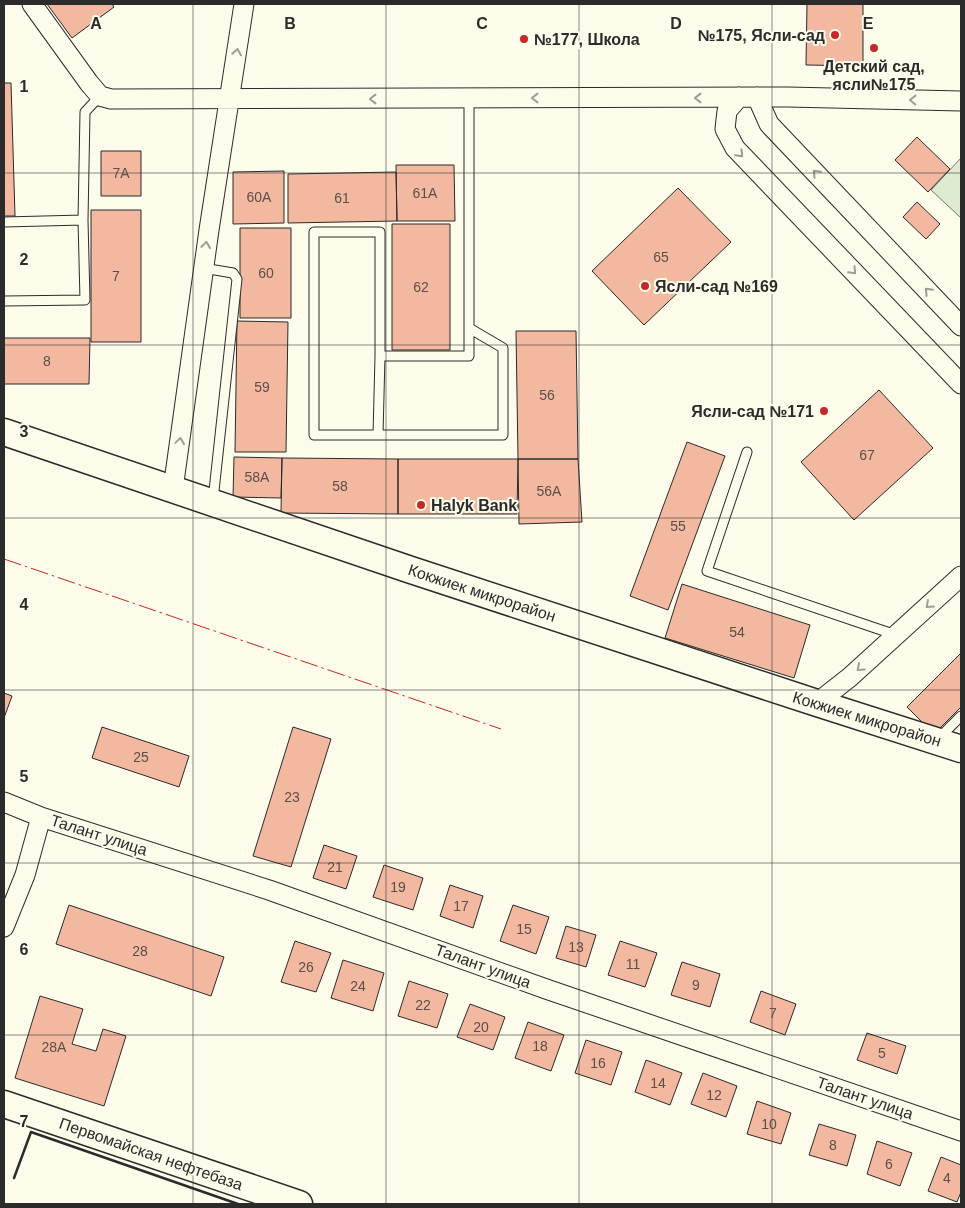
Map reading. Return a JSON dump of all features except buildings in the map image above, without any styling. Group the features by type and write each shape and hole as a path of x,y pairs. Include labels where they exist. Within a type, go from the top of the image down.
{"street":[{"path":"32,4 100,96 111,99 748,97 961,101"},
{"path":"173,489 203,268 244,4"},
{"path":"748,97 769,124 961,326"},
{"path":"748,97 727,111 725,128 734,148 961,384"},
{"name":"Кокжиек микрорайон","path":"4,432 402,566 817,703 949,744"},
{"path":"817,703 850,677 961,576"},
{"name":"Талант улица","path":"4,802 41,817 268,890 549,990 961,1131"},
{"path":"4,927 25,875 41,817"},
{"name":"Первомайская нефтебаза","path":"4,1104 299,1204"}],"lane":[{"path":"4,301 85,300 83,220 85,112 100,96"},
{"path":"380,356 469,356 469,98"},
{"path":"4,222 83,220"},
{"path":"378,435 380,232 314,232 314,435 378,435 504,435 504,348 469,328"},
{"path":"203,268 233,273 237,279 212,502"},
{"path":"747,452 707,570 896,635"},
{"path":"949,744 961,716"}],"green space":[{"path":"961,158 961,218 931,190"}],"wall":[{"path":"14,1178 31,1132 238,1204"}],"power":[{"path":"4,559 501,729"}],"place":[{"name":"№175, Ясли-сад","path":"835,35"},
{"name":"№177, Школа","path":"524,39"},
{"name":"Детский сад, ясли№175","path":"874,48"},
{"name":"Ясли-сад №169","path":"645,286"},
{"name":"Ясли-сад №171","path":"824,411"},
{"name":"Halyk Bank","path":"421,505"}]}
